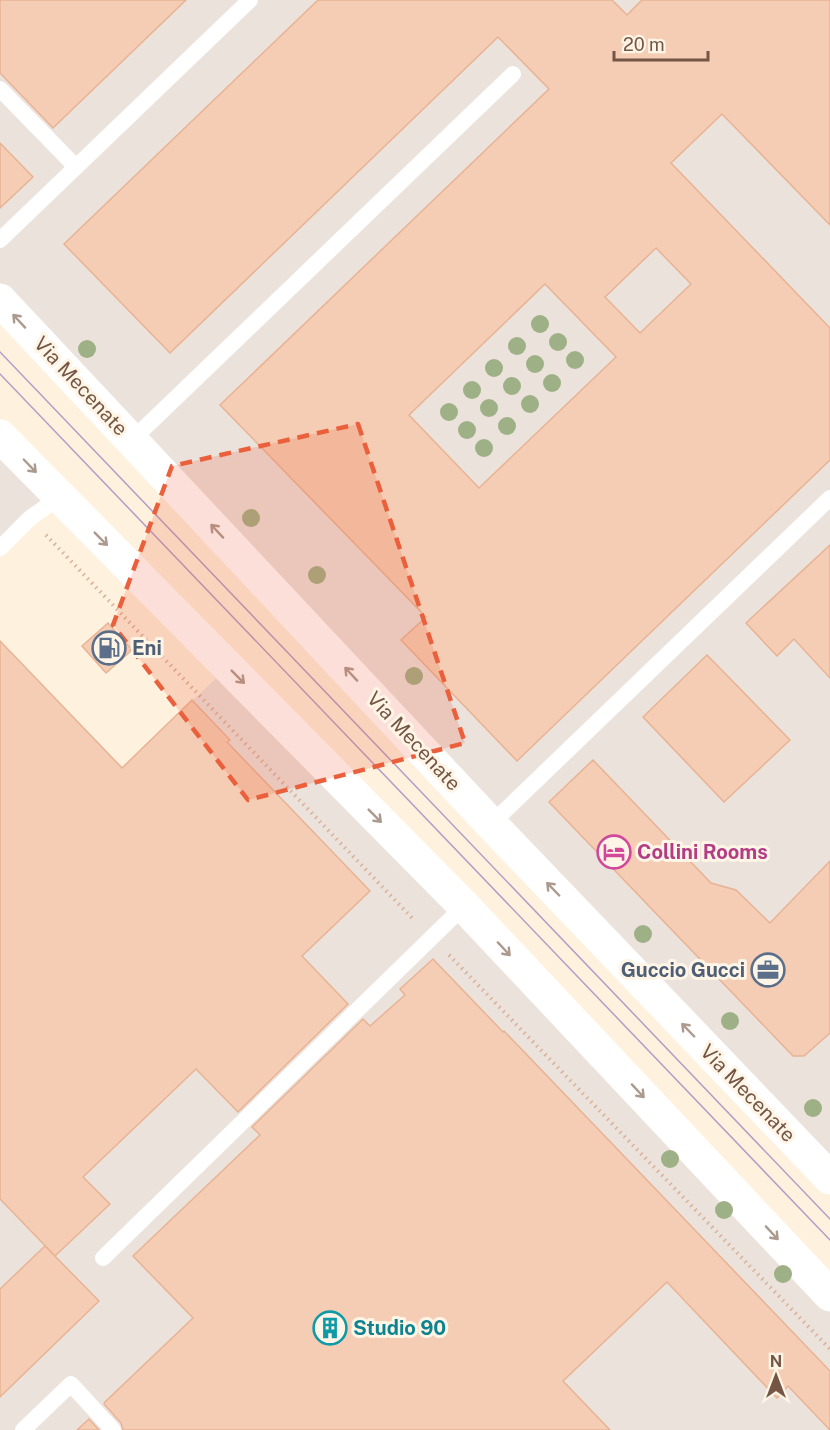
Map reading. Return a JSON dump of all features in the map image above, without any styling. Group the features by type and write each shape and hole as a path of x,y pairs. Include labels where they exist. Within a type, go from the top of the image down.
{"main road":[{"name":"Via Mecenate","path":"0,300 491,824 830,1178"},
{"path":"0,436 464,906 830,1295"}],"lane":[{"path":"0,240 250,0"},
{"path":"132,440 513,74"},
{"path":"0,89 76,167"},
{"path":"0,548 30,518 60,497"},
{"path":"491,824 830,498"},
{"path":"103,1258 464,906"},
{"path":"23,1430 71,1384 113,1430"}],"path":[{"path":"39,528 417,923"},
{"path":"448,955 830,1349"}],"highlighted area":[{"path":"358,424 465,743 248,800 113,625 172,466"}],"shaded area":[{"path":"0,0 830,0 830,1178 0,300"},
{"path":"0,436 60,497 0,548"},
{"path":"0,641 122,767 228,667 830,1295 830,1430 0,1430"}],"building":[{"path":"0,0 186,0 53,128 0,73"},
{"path":"318,0 612,0 627,15 642,0 830,0 830,225 722,114 671,163 830,328 830,460 517,761 401,640 426,617 220,405 549,89 498,37 170,353 64,244","holes":["656,248 691,284 640,333 605,297","545,284 616,357 479,488 409,415"]},
{"path":"0,143 33,177 0,208"},
{"path":"830,545 830,678 794,639 777,656 746,623"},
{"path":"108,623 132,650 106,673 82,646"},
{"path":"0,641 122,768 192,700 230,740 227,742 370,891 302,956 348,1004 238,1112 196,1069 83,1177 110,1204 55,1256 0,1199"},
{"path":"707,655 790,740 724,802 643,717"},
{"path":"593,760 711,883 736,890 770,923 830,861 830,1033 804,1056 793,1056 549,802"},
{"path":"433,959 830,1371 830,1430 788,1386 777,1398 667,1282 563,1381 610,1430 123,1430 121,1423 104,1404 105,1402 193,1318 133,1256 260,1135 252,1127 363,1019 370,1026 405,995 400,989"},
{"path":"45,1246 99,1301 0,1397 0,1289"},
{"path":"89,1419 99,1430 77,1430"}],"tram line":[{"path":"0,352 830,1219"},
{"path":"0,374 830,1240"}],"place":[{"name":"Eni","path":"109,648"},
{"name":"Collini Rooms","path":"614,852"},
{"name":"Guccio Gucci","path":"768,970"},
{"name":"Studio 90","path":"330,1328"}]}
